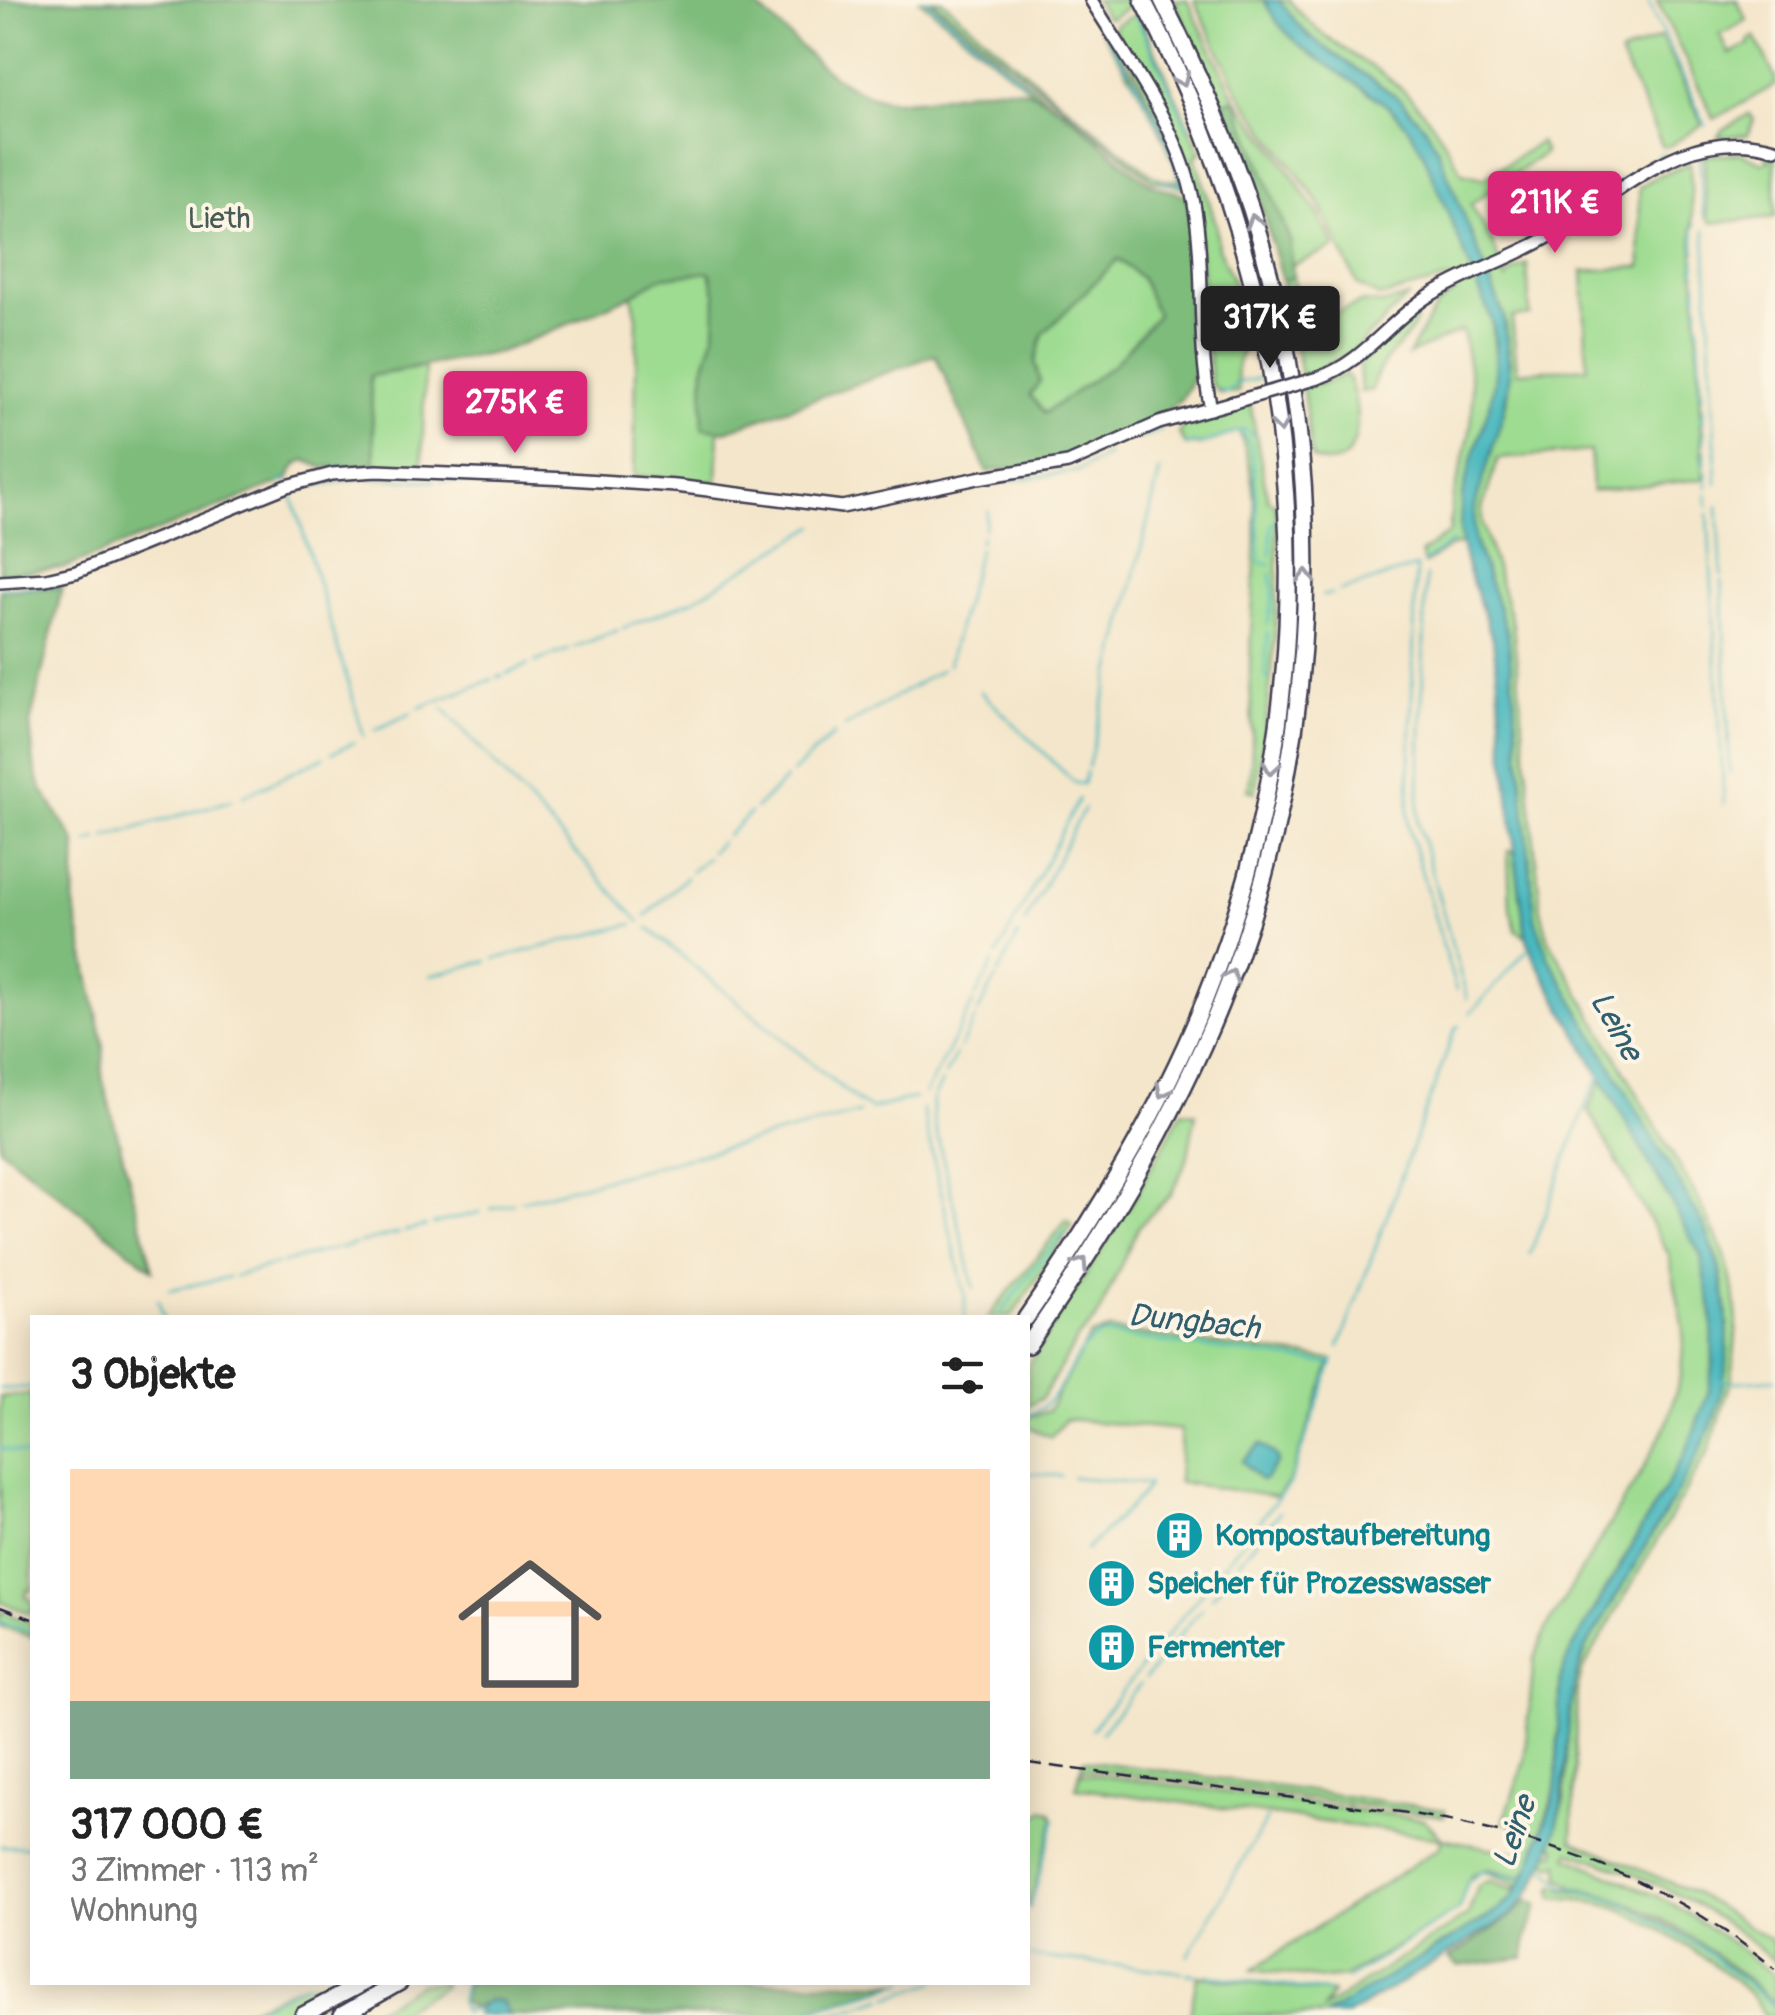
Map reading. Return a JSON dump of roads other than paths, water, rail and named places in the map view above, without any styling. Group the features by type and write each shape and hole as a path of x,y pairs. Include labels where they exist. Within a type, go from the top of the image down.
{"highway":[{"path":"1028,1315 1149,1118 1204,1002 1256,838 1284,671 1287,504 1278,406 1266,338 1244,249 1215,162 1186,89 1143,0"},
{"path":"1030,1342 1134,1178 1180,1093 1221,1003 1244,942 1273,842 1290,758 1301,673 1306,588 1304,504 1295,404 1280,322 1260,241 1234,162 1162,0"},
{"path":"303,2015 359,1985"},
{"path":"342,2015 395,1985"}],"main road":[{"path":"1091,0 1160,113 1186,175 1199,244 1202,361 1211,409"},
{"path":"0,582 46,579 76,572 287,486 332,474 421,472 605,481 685,487 842,508 1081,460 1150,426 1318,378 1361,356 1424,299 1561,229 1670,157 1716,143 1754,143 1775,149"}],"water":[{"path":"1264,0 1279,0 1307,35 1399,98 1427,130 1504,316 1510,374 1504,411 1474,509 1475,542 1508,634 1535,918 1548,956 1706,1229 1720,1275 1727,1323 1721,1395 1708,1432 1688,1474 1586,1648 1570,1716 1559,1819 1535,1884 1511,1915 1348,2015 1325,2015 1497,1911 1511,1899 1526,1876 1556,1787 1560,1679 1573,1647 1686,1452 1708,1394 1713,1364 1712,1313 1701,1256 1533,956 1526,936 1494,647 1465,560 1460,530 1467,478 1494,380 1492,321 1422,150 1410,130 1377,98 1289,35"},
{"path":"1261,1444 1278,1462 1264,1480 1242,1461"},
{"path":"490,2000 502,2002 509,2015 476,2015 481,2004"}],"waterway":[{"path":"925,0 1026,85"},
{"path":"1648,0 1706,126"},
{"path":"1137,18 1189,129"},
{"path":"1105,33 1128,70"},
{"path":"1131,75 1160,125 1183,184 1160,183"},
{"path":"1583,205 1664,152"},
{"path":"1699,155 1704,216"},
{"path":"1525,240 1574,211"},
{"path":"1694,228 1695,224"},
{"path":"1705,230 1717,484"},
{"path":"1694,232 1695,252"},
{"path":"1695,258 1696,273"},
{"path":"1697,282 1697,298"},
{"path":"1698,305 1698,314"},
{"path":"1196,317 1196,361"},
{"path":"1698,321 1699,332"},
{"path":"1699,337 1702,398"},
{"path":"1219,390 1228,393 1236,383 1261,378"},
{"path":"1703,406 1703,423"},
{"path":"1184,444 1203,444 1245,429 1255,436"},
{"path":"1704,429 1704,442"},
{"path":"1139,439 1161,430"},
{"path":"1240,431 1251,446 1260,563 1271,564"},
{"path":"1705,449 1705,465"},
{"path":"1007,481 1078,471 1108,455"},
{"path":"335,468 357,467"},
{"path":"1088,767 1160,471"},
{"path":"1706,472 1707,487"},
{"path":"279,484 287,478"},
{"path":"363,478 435,481"},
{"path":"306,487 356,479"},
{"path":"441,481 493,484"},
{"path":"862,513 988,484"},
{"path":"288,493 296,490"},
{"path":"291,492 364,736"},
{"path":"1707,493 1708,507"},
{"path":"204,528 280,496"},
{"path":"1718,506 1722,576"},
{"path":"984,529 988,511"},
{"path":"1708,514 1724,804"},
{"path":"1271,555 1271,526 1276,520"},
{"path":"623,628 691,601 815,526"},
{"path":"104,569 197,531"},
{"path":"980,542 982,536"},
{"path":"1423,563 1453,541"},
{"path":"948,665 979,549"},
{"path":"1340,591 1416,567 1408,825 1456,990"},
{"path":"0,588 62,585 97,571"},
{"path":"1268,624 1273,594 1271,573"},
{"path":"0,576 28,575"},
{"path":"1426,576 1418,823 1467,998"},
{"path":"1722,581 1730,773"},
{"path":"1322,596 1332,594"},
{"path":"575,647 618,630"},
{"path":"1268,632 1265,675 1269,679"},
{"path":"535,662 570,649"},
{"path":"506,674 528,665"},
{"path":"845,727 942,669"},
{"path":"498,677 502,676"},
{"path":"419,708 493,679"},
{"path":"980,691 1075,783 1083,784 1086,772"},
{"path":"443,708 640,922"},
{"path":"375,730 411,713"},
{"path":"792,773 834,734"},
{"path":"332,753 354,742"},
{"path":"243,796 324,757"},
{"path":"755,809 786,779"},
{"path":"997,955 1079,799"},
{"path":"106,837 232,800"},
{"path":"1025,922 1084,808"},
{"path":"727,836 750,813"},
{"path":"88,842 98,839"},
{"path":"711,852 721,842"},
{"path":"691,872 707,857"},
{"path":"646,916 686,877"},
{"path":"495,959 633,924"},
{"path":"648,928 860,1103 871,1109 915,1098"},
{"path":"998,974 1018,935"},
{"name":"Dungbach","path":"1470,1014 1529,948"},
{"path":"430,976 487,961"},
{"path":"975,998 993,963"},
{"path":"978,1012 996,978"},
{"path":"925,1094 973,1003"},
{"path":"960,1048 976,1017"},
{"name":"Dungbach","path":"1339,1347 1460,1025"},
{"path":"945,1075 956,1054"},
{"path":"1530,1254 1587,1102 1601,1075"},
{"path":"942,1082 933,1099 933,1118 974,1288"},
{"path":"922,1109 965,1295 965,1315"},
{"path":"521,1201 859,1113"},
{"path":"491,1209 513,1203"},
{"path":"433,1224 480,1212"},
{"path":"405,1231 426,1226"},
{"path":"360,1243 399,1233"},
{"path":"999,1315 1065,1233"},
{"path":"339,1248 355,1244"},
{"path":"282,1263 334,1249"},
{"path":"235,1276 277,1264"},
{"path":"169,1290 229,1277"},
{"path":"158,1300 163,1315"},
{"name":"Dungbach","path":"1030,1413 1051,1399 1082,1351 1104,1334 1329,1364 1334,1360"},
{"path":"1091,1730 1289,1484 1333,1363"},
{"path":"1722,1380 1775,1379"},
{"path":"0,1389 30,1387"},
{"path":"0,1448 30,1456"},
{"path":"1030,1473 1061,1476"},
{"path":"1073,1477 1148,1484 1141,1496 1086,1550"},
{"path":"1239,1562 1280,1512"},
{"path":"1212,1597 1235,1568"},
{"path":"1169,1648 1202,1608"},
{"path":"0,1622 30,1631"},
{"path":"1145,1679 1159,1662"},
{"path":"1101,1732 1140,1685"},
{"path":"1188,1956 1267,1818"},
{"path":"1030,1909 1055,1819"},
{"path":"0,1846 30,1847"},
{"path":"1542,1863 1562,1886 1620,1901 1703,1949 1775,2006"},
{"name":"Leine","path":"1348,1979 1459,1909 1468,1882 1481,1872 1524,1878"},
{"path":"1770,1918 1775,1881"},
{"path":"1030,1956 1182,1972"},
{"path":"1187,1973 1194,1974"},
{"path":"1206,1975 1329,1992"},
{"path":"243,2015 303,1985"},
{"path":"463,1985 460,2004 465,2015"},
{"path":"797,2015 895,1985"},
{"path":"890,1997 926,1985"},
{"path":"831,2015 884,1998"},
{"path":"463,2010 477,2010"}],"railway":[{"path":"0,1607 30,1618"},
{"path":"1030,1763 1401,1812 1503,1833 1600,1865 1646,1885 1690,1909 1775,1969"}],"place":[{"name":"Kompostaufbereitung","path":"1180,1535"},
{"name":"Speicher für Prozesswasser","path":"1112,1583"},
{"name":"Fermenter","path":"1112,1647"}],"park label":[{"name":"Lieth","path":"219,218"}]}
